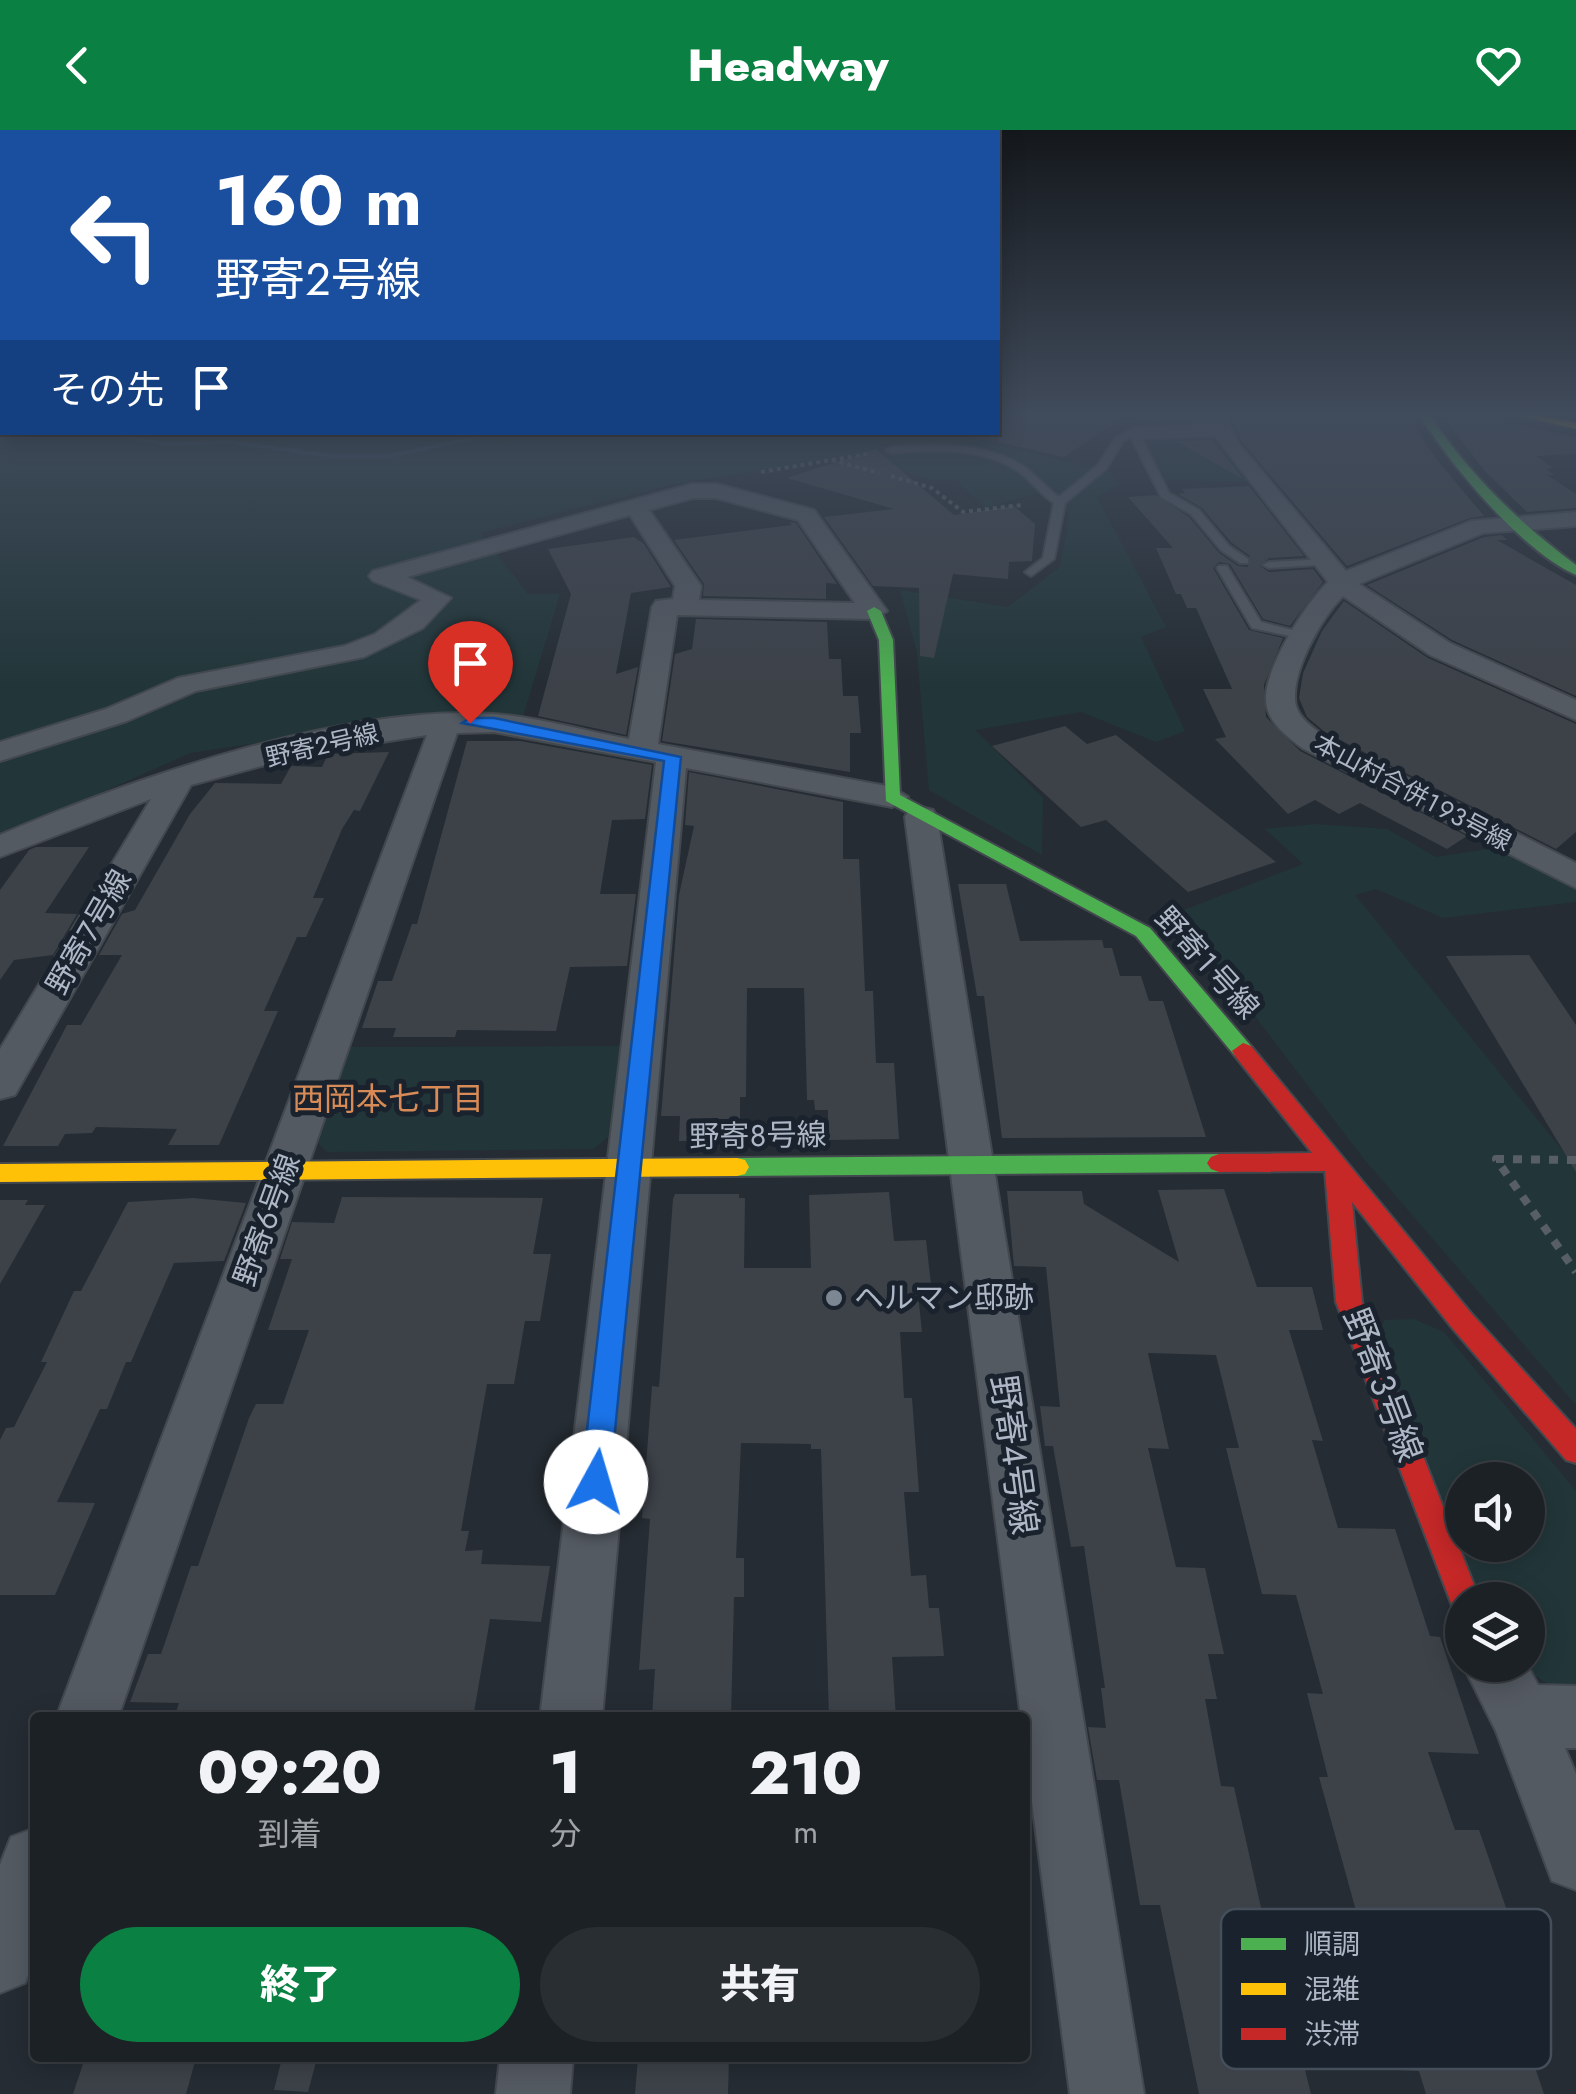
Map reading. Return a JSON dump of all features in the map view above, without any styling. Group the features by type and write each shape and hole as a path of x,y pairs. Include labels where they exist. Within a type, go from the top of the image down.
{"street":[{"path":"0,752 135,708 191,682 344,654 392,636 424,616 438,598 382,576 648,503"},
{"path":"762,503 806,515 874,610 886,640 906,807"},
{"path":"1283,503 1335,572 1366,603 1424,638 1576,711"},
{"path":"1490,503 1510,524 1576,572"},
{"path":"635,506 688,586 685,608"},
{"path":"1335,572 1465,531 1576,520"},
{"name":"本山村合併１９３号線","path":"1335,572 1288,666 1280,700 1289,723 1313,742 1576,877"},
{"path":"573,1712 628,1168 665,607 874,610"},
{"name":"野寄２号線","path":"0,847 98,803 178,779 351,736 446,723 494,723 906,807"},
{"name":"野寄６号線","path":"89,1712 446,723"},
{"name":"野寄７号線","path":"0,1084 178,779"},
{"name":"野寄１号線","path":"906,807 1143,932 1336,1162 1462,1321 1576,1450"},
{"name":"野寄４号線","path":"906,807 971,1162 1107,2094"},
{"name":"野寄８号線","path":"0,1173 971,1162 1336,1162"},
{"name":"野寄３号線","path":"1336,1162 1349,1302 1459,1582"},
{"path":"1530,1699 1576,1857"},
{"path":"0,1958 30,1876"},
{"path":"533,2094 537,2062"}],"lane":[{"path":"1031,572 1048,559 1058,503"},
{"path":"1179,503 1195,512 1226,548 1244,561"},
{"path":"1269,565 1335,572"},
{"path":"1222,568 1256,626 1304,637"}],"path":[{"path":"951,503 963,512 1020,504 1027,510 1058,503"},
{"path":"1576,1160 1496,1159 1576,1272"}],"green space":[{"path":"0,503 601,503 481,533 528,594 560,594 522,720 438,715 190,753 0,838"},
{"path":"979,503 1004,503 985,508"},
{"path":"1063,503 1100,503 1166,627 1141,637 1185,731 1156,742 1081,712 975,730 1043,798 1042,855 929,790 917,653 900,590 1008,607 1060,567 1069,515"},
{"path":"1315,824 1387,829 1436,857 1495,848 1576,889 1576,902 1443,918 1376,889 1355,895 1576,1167 1576,1405 1364,1159 1176,913 1303,864 1265,829"},
{"path":"621,1046 608,1137 594,1149 327,1152 314,1139 348,1047"},
{"path":"1414,1319 1444,1332 1576,1491 1576,1686 1551,1686 1545,1682 1545,1582 1474,1582 1466,1562 1545,1562 1545,1462 1445,1462 1445,1510 1376,1337 1385,1320"}],"building":[{"path":"872,503 939,503 954,515 1014,506 1035,524 1032,561 1009,562 1008,579 953,574 934,658 920,656 919,588 873,586 824,517 894,509"},
{"path":"1133,503 1167,503 1189,517 1219,553 1238,566 1248,567 1250,556 1232,543 1193,503 1262,503 1304,556 1269,558 1260,566 1269,572 1313,569 1323,582 1290,626 1263,619 1230,564 1219,562 1213,568 1249,630 1283,638 1264,685 1266,717 1300,751 1467,836 1447,849 1360,803 1339,814 1315,800 1288,814 1215,739 1226,737 1203,689 1232,689 1196,608 1187,608 1181,594 1176,594 1156,548 1173,548"},
{"path":"1293,503 1473,503 1484,516 1470,518 1347,566"},
{"path":"1517,503 1576,503 1576,508 1527,512"},
{"path":"789,522 796,523 837,584 826,583 826,599 703,596 704,584 674,540 792,525"},
{"path":"1502,535 1507,540 1497,540 1576,585 1576,696 1452,640 1367,585 1484,537"},
{"path":"634,537 644,544 671,587 631,593 616,674 638,667 626,735 538,716 571,594 548,549"},
{"path":"1344,601 1428,658 1576,724 1576,832 1556,849 1326,733 1307,717 1299,698 1303,673 1322,631"},
{"path":"696,619 827,622 829,659 841,659 843,696 858,696 861,733 850,733 850,772 662,741 675,654 692,649"},
{"path":"1065,726 1087,744 1116,735 1276,862 1188,892 1106,820 1081,827 992,746"},
{"path":"467,741 520,741 652,765 645,819 612,820 600,894 636,894 627,966 570,967 556,1031 457,1030 455,1037 393,1037 396,1028 362,1028 378,981 392,981 412,924 417,924"},
{"path":"389,752 360,811 354,810 342,829 313,898 324,898 306,937 297,937 264,1011 278,1011 219,1145 168,1145 177,1129 96,1127 92,1133 65,1134 58,1146 3,1146 67,1025 81,1025 122,955 99,955 122,914 135,910 190,814 215,783 281,784 291,766 322,767 328,754"},
{"path":"689,772 843,802 843,859 859,859 865,991 873,991 876,1063 894,1063 899,1139 828,1140 828,1110 815,1110 814,1100 807,1100 804,988 747,988 746,1097 740,1097 740,1140 679,1141 680,1116 661,1116 679,895 694,826 685,825"},
{"path":"89,847 45,913 77,914 53,955 14,960 0,980 0,890 29,850"},
{"path":"958,884 1006,884 1020,941 1102,940 1104,948 1112,948 1120,976 1141,976 1149,1001 1163,1001 1206,1137 1002,1138 984,996 977,996"},
{"path":"1529,955 1576,1025 1576,1172 1446,956"},
{"path":"1224,1189 1257,1287 1312,1287 1323,1330 1289,1330 1323,1441 1312,1440 1338,1528 1395,1529 1430,1636 1440,1637 1445,1652 1445,1682 1455,1682 1479,1754 1428,1752 1455,1830 1479,1830 1506,1909 1355,1909 1319,1777 1328,1777 1307,1693 1323,1694 1296,1595 1262,1594 1226,1448 1239,1448 1216,1355 1148,1353 1169,1449 1148,1448 1176,1567 1205,1568 1224,1654 1208,1654 1217,1699 1205,1699 1221,1786 1234,1787 1261,1909 1221,1909 1221,2069 1305,2069 1311,2094 1199,2094 1160,1905 1140,1905 1119,1780 1097,1780 1088,1727 1106,1728 1101,1688 1105,1688 1084,1546 1071,1547 1053,1446 1045,1446 1040,1406 1060,1407 1046,1267 1014,1266 1007,1191 1082,1191 1084,1204 1179,1262 1158,1190"},
{"path":"889,1192 894,1241 926,1240 931,1284 917,1284 922,1332 900,1332 904,1398 912,1398 919,1492 904,1492 911,1576 926,1575 929,1608 939,1608 944,1656 892,1657 896,1712 829,1712 821,1449 811,1449 811,1444 741,1443 736,1558 744,1558 744,1597 734,1597 731,1712 652,1712 655,1669 639,1670 650,1519 642,1518 652,1386 659,1387 673,1199 675,1194 739,1194 739,1198 745,1198 744,1268 811,1268 809,1195"},
{"path":"342,1197 543,1198 533,1254 551,1254 540,1321 525,1321 514,1384 487,1384 461,1531 469,1531 465,1551 483,1550 481,1564 550,1566 541,1622 490,1619 474,1712 176,1712 179,1703 130,1702 148,1654 161,1654 191,1566 198,1566 249,1418 256,1404 283,1404 309,1330 268,1330 292,1259 280,1259 292,1222 334,1223"},
{"path":"193,1198 246,1203 224,1261 174,1263 131,1362 126,1362 107,1409 100,1409 57,1502 95,1503 55,1595 0,1595 0,1440 6,1428 14,1427 47,1362 41,1362 74,1291 81,1291 128,1202"},
{"path":"0,1200 28,1200 25,1205 45,1205 0,1284"},
{"path":"84,2062 195,2062 186,2094 73,2094"},
{"path":"281,2062 316,2062 308,2092 274,2090"},
{"path":"638,2062 729,2062 728,2094 635,2094"},
{"path":"1400,2069 1536,2069 1544,2094 1426,2094 1419,2071"}],"traffic: fast":[{"path":"1495,503 1576,571"},
{"path":"874,611 886,640 892,797 1143,932 1243,1051"},
{"path":"737,1167 1219,1163"}],"traffic: slow":[{"path":"0,1173 737,1167"}],"traffic: jam":[{"path":"1243,1051 1462,1321 1576,1450"},
{"path":"1219,1163 1336,1162 1349,1302 1458,1582"}],"place":[{"name":"ヘルマン邸跡","path":"834,1298"}],"district":[{"name":"西岡本七丁目","path":"388,1099"}],"route":[{"path":"470,723 494,723 672,757 596,1482"}]}
